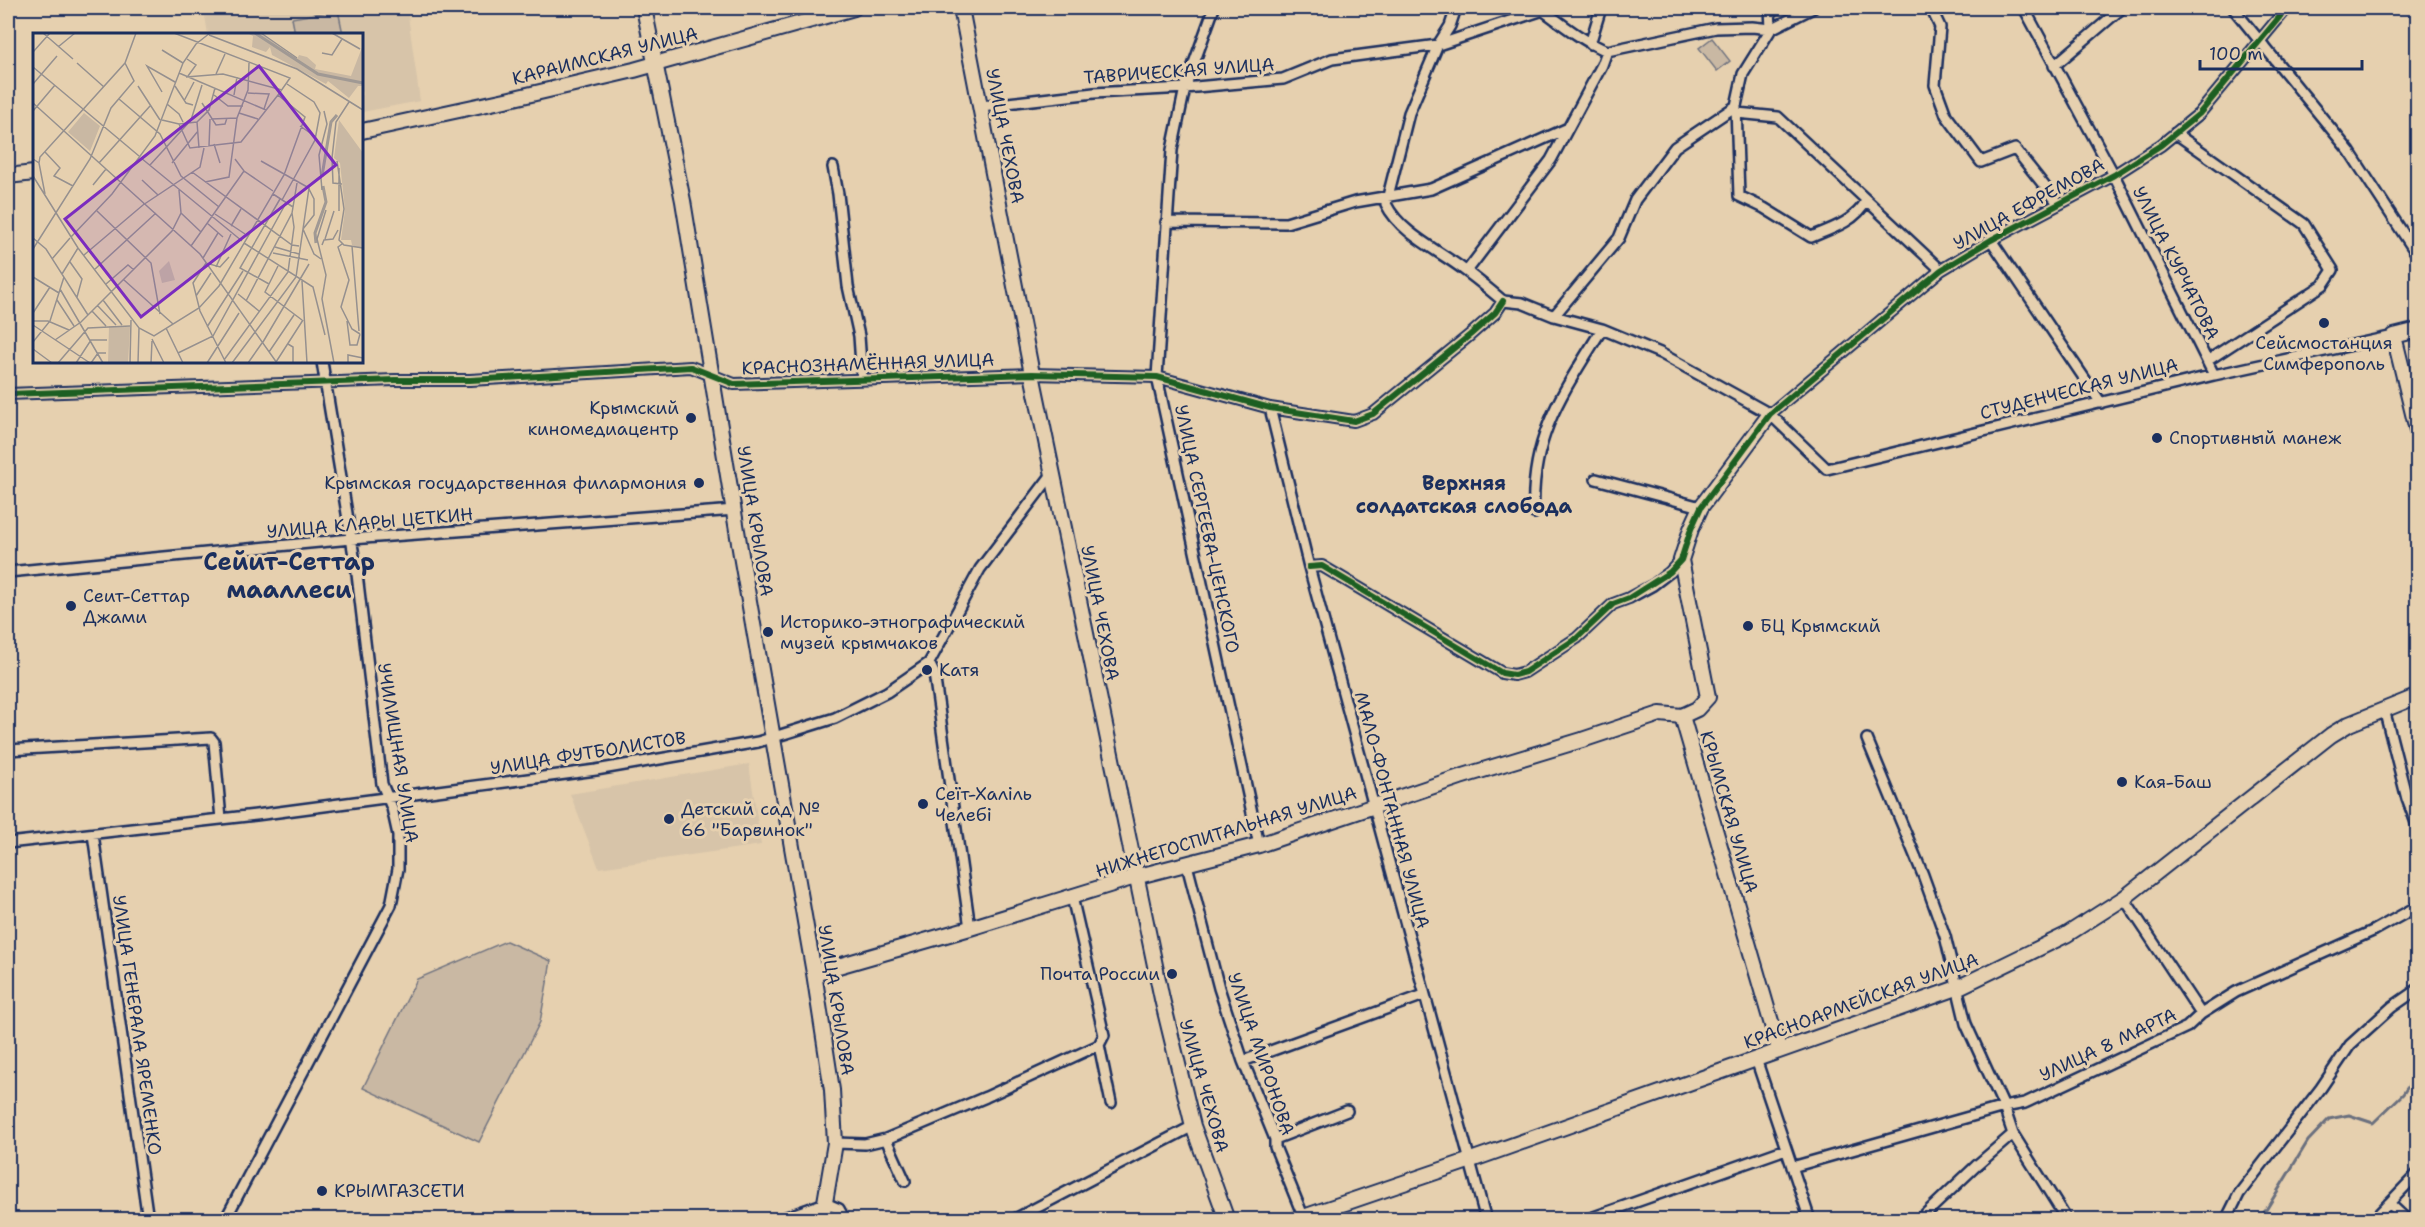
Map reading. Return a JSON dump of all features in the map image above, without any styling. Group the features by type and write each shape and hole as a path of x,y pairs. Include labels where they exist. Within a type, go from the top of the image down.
{"main road":[{"name":"УЛИЦА КРЫЛОВА","path":"644,8 681,193 832,1090 834,1143 822,1220"},
{"name":"КАРАИМСКАЯ УЛИЦА","path":"363,130 510,99 656,63 854,8"},
{"name":"УЛИЦА ЧЕХОВА","path":"961,8 1032,374 1135,877 1193,1126 1227,1220"},
{"path":"8,176 33,173"},
{"name":"СТУДЕНЧЕСКАЯ УЛИЦА","path":"2394,336 2418,330"},
{"path":"2394,336 2418,434"},
{"path":"1682,560 1691,529 1701,507 1770,414"},
{"name":"КРЫМСКАЯ УЛИЦА","path":"1682,560 1708,698 1697,709 1682,716 1779,1050"},
{"name":"КРАСНОАРМЕЙСКАЯ УЛИЦА","path":"1299,1218 1471,1160 1957,988 2066,935 2124,898 2331,735 2349,724 2418,696"},
{"name":"НИЖНЕГОСПИТАЛЬНАЯ УЛИЦА","path":"814,973 1135,877 1259,845 1660,714 1682,716"}],"street":[{"name":"УЛИЦА СЕРГЕЕВА-ЦЕНСКОГО","path":"1214,8 1185,88 1172,150 1157,377 1259,845"},
{"path":"1456,8 1450,26 1438,45 1409,113 1387,195 1386,204 1392,215 1403,226 1467,271 1503,301 1522,303 1554,316 1602,329 1660,353 1770,414"},
{"name":"ТАВРИЧЕСКАЯ УЛИЦА","path":"981,106 1094,93 1283,80 1332,59 1438,45 1544,8"},
{"path":"1544,8 1590,44 1607,51 1716,28 1771,29"},
{"path":"1590,44 1601,8"},
{"path":"1770,8 1771,29"},
{"path":"1813,8 1771,29 1743,74 1736,109 1739,196 1764,208 1811,237 1836,226 1860,211 1866,201"},
{"path":"1931,8 1940,27 1935,85 1946,115 1980,162 2015,149 2058,203"},
{"name":"УЛИЦА КУРЧАТОВА","path":"2024,8 2114,175 2214,375"},
{"path":"2054,66 2122,8"},
{"path":"2233,8 2350,152 2418,256"},
{"name":"УЛИЦА ЕФРЕМОВА","path":"1770,414 1941,270 2058,203 2114,175 2162,145 2199,114 2287,8"},
{"path":"1467,271 1551,160 1602,65 1607,51"},
{"path":"1554,316 1618,238 1635,200 1675,147 1736,109 1778,117 1941,270"},
{"path":"1166,222 1286,223 1387,195 1431,189 1566,129"},
{"path":"2175,133 2304,224 2333,270 2322,285 2207,361"},
{"path":"833,167 848,286 859,336 862,380"},
{"path":"1991,240 2101,403"},
{"name":"КРАСНОЗНАМЁННАЯ УЛИЦА","path":"8,394 471,380 691,367 734,384 1032,374 1157,377 1270,408 1354,421 1373,414 1470,335 1495,313 1503,301"},
{"path":"1534,513 1533,490 1542,437 1556,403 1602,329"},
{"name":"СТУДЕНЧЕСКАЯ УЛИЦА","path":"1770,414 1827,469 2214,375 2394,336"},
{"name":"УЧИЛИЩНАЯ УЛИЦА","path":"225,1220 391,904 398,869 398,835 392,808 382,784 351,539 322,363"},
{"name":"МАЛО-ФОНТАННАЯ УЛИЦА","path":"1270,408 1309,567 1486,1220"},
{"name":"УЛИЦА ФУТБОЛИСТОВ","path":"8,843 220,819 596,770 758,742 835,718 887,692 929,663 980,569 1053,473"},
{"path":"1596,479 1701,507"},
{"name":"УЛИЦА КЛАРЫ ЦЕТКИН","path":"8,572 351,539 735,510"},
{"path":"1309,567 1322,566 1502,673 1514,675 1526,672 1577,638 1613,604 1653,585 1682,560"},
{"path":"929,663 934,673 970,928"},
{"path":"2384,709 2407,799 2418,828"},
{"path":"8,750 211,738 214,742 220,819"},
{"path":"1867,739 1946,936 1966,1024 2004,1107 2013,1134 2067,1220"},
{"name":"УЛИЦА ГЕНЕРАЛА ЯРЕМЕНКО","path":"93,834 148,1220"},
{"name":"УЛИЦА МИРОНОВА","path":"1187,865 1219,988 1243,1061 1275,1139 1275,1147 1299,1218"},
{"path":"1072,897 1104,1035 1099,1045 1111,1103"},
{"path":"2124,898 2201,1014"},
{"name":"УЛИЦА 8 МАРТА","path":"1792,1167 2025,1103 2187,1027 2201,1014 2236,992 2375,930 2418,906"},
{"path":"2226,1220 2239,1194 2321,1088 2350,1045 2392,1007 2418,989"},
{"path":"1243,1061 1424,995"},
{"path":"834,1143 865,1144 886,1139 986,1097 1099,1045"},
{"path":"1756,1059 1809,1219"},
{"path":"1275,1139 1347,1111"},
{"path":"1013,1220 1193,1126"},
{"path":"1919,1220 2013,1134"},
{"path":"886,1139 905,1181"},
{"path":"1585,1220 1786,1149"},
{"path":"2373,1220 2418,1173"},
{"path":"778,1220 825,1203 839,1209 845,1220"},
{"path":"2389,1203 2412,1220"}],"shaded area":[{"path":"248,8 407,8 420,101 363,112 363,33 208,33 205,16"},
{"path":"338,10 343,33 295,33 292,18"},
{"path":"1712,38 1730,61 1717,71 1699,48"},
{"name":"Детский сад № 66 \"Барвинок\"","path":"749,764 761,845 599,868 570,794"},
{"path":"506,941 551,961 540,1022 479,1142 363,1088 417,979"}],"waterway":[{"path":"2257,1220 2266,1210 2308,1141 2329,1119 2349,1115 2373,1123 2403,1094 2418,1072"}],"cycle path":[{"path":"1309,567 1322,566 1502,673 1514,675 1525,672 1577,638 1613,604 1629,598 1670,572 1681,560 1701,507 1770,414 1941,270 1991,240 2114,175 2161,145 2199,114 2287,8"},
{"path":"8,394 395,380 470,380 691,367 734,384 1032,374 1157,377 1270,408 1354,421 1373,414 1470,335 1495,313 1503,301"}],"place":[{"name":"Сейсмостанция Симферополь","path":"2324,323"},
{"name":"Крымский киномедиацентр","path":"691,418"},
{"name":"Спортивный манеж","path":"2157,438"},
{"name":"Крымская государственная филармония","path":"699,483"},
{"name":"Сеит-Сеттар Джами","path":"71,606"},
{"name":"БЦ Крымский","path":"1748,626"},
{"name":"Историко-этнографический музей крымчаков","path":"768,632"},
{"name":"Катя","path":"927,670"},
{"name":"Кая-Баш","path":"2122,782"},
{"name":"Сеїт-Халіль Челебі","path":"923,804"},
{"name":"Детский сад № 66 \"Барвинок\"","path":"669,819"},
{"name":"Почта России","path":"1172,974"},
{"name":"КРЫМГАЗСЕТИ","path":"322,1191"}],"district":[{"name":"Верхняя солдатская слобода","path":"1464,494"},
{"name":"Сейит-Сеттар мааллеси","path":"289,576"}]}
